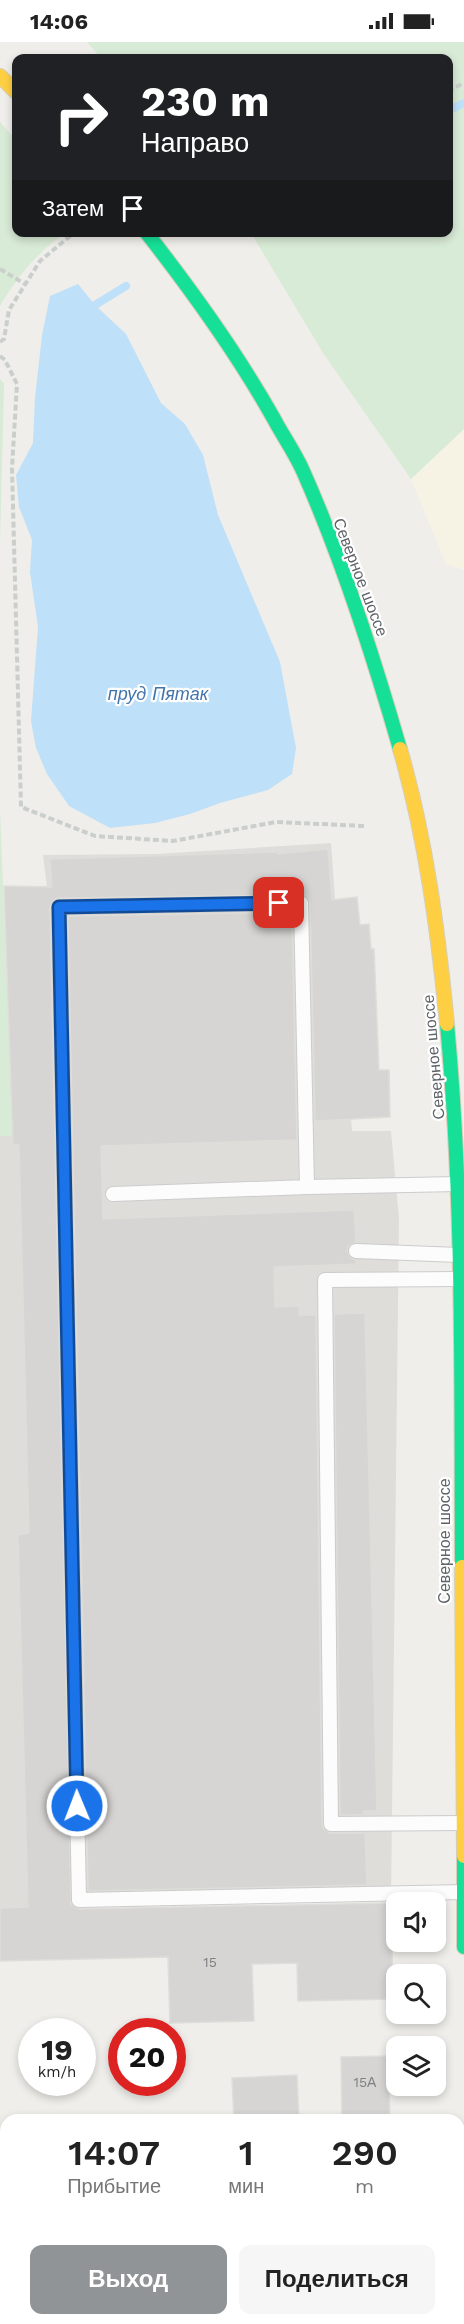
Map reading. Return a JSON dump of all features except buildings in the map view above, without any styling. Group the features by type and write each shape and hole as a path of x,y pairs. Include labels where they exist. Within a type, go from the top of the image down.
{"main road":[{"path":"0,76 12,88"},
{"name":"Северное шоссе","path":"150,237 180,274 244,366 302,469 374,659 416,805 430,878 446,1010 456,1114 458,1184 462,1202 459,1279 462,1351 464,1947"}],"lane":[{"path":"307,1187 301,903 59,907 79,1900 464,1892"},
{"path":"113,1194 458,1184"},
{"path":"356,1251 459,1255"},
{"path":"459,1279 325,1280 331,1824 463,1823"}],"path":[{"path":"0,342 4,339 9,310 40,261 69,237"},
{"path":"0,269 25,284"},
{"path":"0,356 5,360 17,384 12,468 21,807 95,836 173,841 276,822 365,826"}],"shaded area":[{"path":"464,429 464,570 446,564 411,479"},
{"path":"331,843 352,1131 391,1131 399,1218 391,1892 386,1892 386,1900 0,1908 0,1136 12,1136 5,886 47,887 43,855 156,854"}],"green space":[{"path":"87,42 464,42 464,429 411,479 323,353 253,237 453,237 453,54 98,54"},
{"path":"0,122 12,136 12,237 60,237 29,265 0,306"},
{"path":"0,379 4,384 0,544"},
{"path":"0,810 13,1136 0,1136"}],"water":[{"name":"пруд Пятак","path":"78,284 95,305 126,334 161,403 185,424 203,455 218,515 280,662 296,748 292,774 268,790 155,823 110,828 69,806 47,774 36,748 31,721 38,627 30,572 32,540 19,507 16,475 33,443 42,335 50,296"}],"waterway":[{"path":"453,108 464,103"},
{"path":"95,305 126,286"}],"traffic: fast":[{"path":"150,237 230,347 300,464 344,574 368,643 400,749"},
{"path":"447,1024 459,1228 462,1567"},
{"path":"464,1856 464,1947"}],"traffic: slow":[{"path":"0,76 12,88"},
{"path":"400,749 417,817 430,885 447,1024"},
{"path":"462,1567 464,1856"}],"route":[{"path":"77,1806 59,907 279,903"}]}
